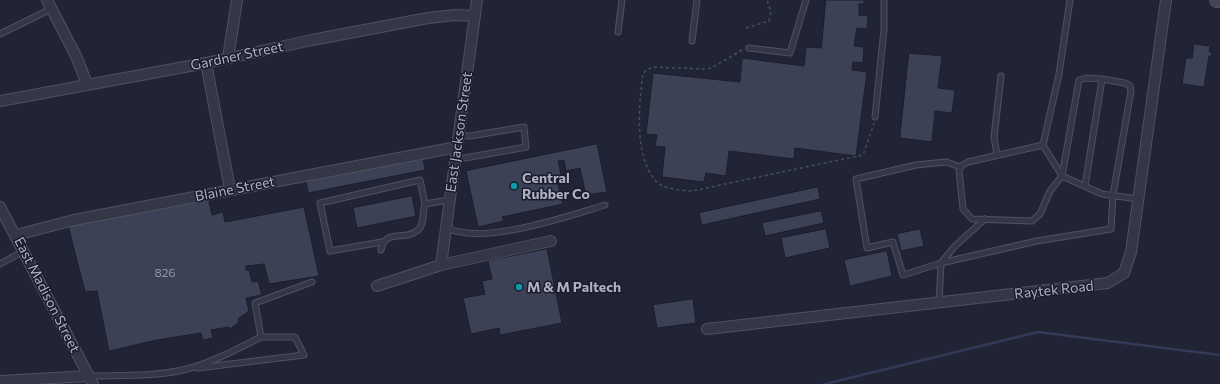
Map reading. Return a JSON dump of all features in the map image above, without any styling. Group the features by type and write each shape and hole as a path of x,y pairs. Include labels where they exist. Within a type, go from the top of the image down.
{"street":[{"path":"228,58 237,0"},
{"name":"East Jackson Street","path":"441,265 477,0"},
{"name":"Raytek Road","path":"707,329 1108,283 1124,273 1130,252 1166,0"},
{"path":"49,4 77,58 86,84"},
{"name":"Gardner Street","path":"0,101 206,63 312,40 428,18 455,15 475,16"},
{"path":"206,63 230,189"},
{"name":"Blaine Street","path":"16,236 74,220 456,147"},
{"name":"East Madison Street","path":"0,207 91,380"},
{"path":"377,286 441,265 551,240"},
{"path":"0,381 91,380"}],"lane":[{"path":"618,32 622,0"},
{"path":"692,41 697,0"},
{"path":"749,48 790,53 806,0"},
{"path":"875,117 884,29 884,0"},
{"path":"1070,0 1059,74 1044,146 1062,176 1102,194 1138,199"},
{"path":"0,34 49,4"},
{"path":"996,155 994,137 1001,76"},
{"path":"961,167 946,162 916,165 856,179 867,248 893,242 902,275 941,263 1037,241 1111,229 1113,196 1127,118 1131,91 1130,86 1125,83 1102,79 1086,78 1078,80 1062,176 1050,191 1040,214 1032,221 972,219 963,209 959,170 961,167 968,162 1044,146"},
{"path":"1085,186 1102,79"},
{"path":"455,158 465,158 526,147 524,127 470,136 458,135"},
{"path":"420,180 425,204 422,226 417,232 387,238 382,242 330,251 320,203 420,180"},
{"path":"425,204 450,200"},
{"path":"446,227 454,231 472,234 495,232 554,220 605,205"},
{"path":"939,303 941,263 955,246 985,220"},
{"path":"381,250 382,242"},
{"path":"0,264 24,251"},
{"path":"261,337 255,303 312,282"},
{"path":"91,380 163,373 304,355 295,337 261,337 219,358 187,369"}],"path":[{"path":"746,28 769,21 771,12 767,0"},
{"path":"749,48 738,52 718,64 704,69 652,67 643,73 639,101 642,147 647,165 654,180 665,186 680,190 692,191 864,155 875,117"}],"building":[{"path":"826,0 864,0 864,4 859,4 859,15 868,16 867,29 857,28 854,46 864,47 863,63 853,62 852,70 867,72 856,156 795,148 794,159 729,151 726,176 706,173 704,182 662,177 665,147 655,146 657,135 646,134 653,73 740,82 742,58 804,66 806,47 821,48"},
{"path":"1194,44 1210,46 1209,52 1212,52 1211,56 1209,56 1204,87 1182,84 1186,58 1192,58"},
{"path":"909,53 942,56 938,88 955,90 952,113 935,111 932,142 900,138"},
{"name":"Central Rubber Co","path":"597,144 607,192 586,195 580,168 566,171 564,160 558,161 562,178 557,180 563,204 502,217 504,221 478,227 466,171"},
{"path":"423,158 425,170 308,193 306,180"},
{"path":"818,187 820,199 702,225 699,213"},
{"path":"412,196 416,216 357,228 353,208"},
{"path":"208,197 212,215 223,212 225,222 304,207 319,276 269,284 264,264 246,266 246,270 249,270 252,282 258,281 262,295 246,298 249,311 238,319 239,322 230,329 229,327 211,330 213,338 203,340 201,333 157,340 109,351 97,291 85,292 68,225"},
{"path":"821,211 824,223 765,236 762,223"},
{"path":"826,229 830,248 785,258 781,238"},
{"path":"920,229 924,246 901,251 897,234"},
{"name":"M & M Paltech","path":"547,249 562,323 500,335 499,328 471,334 463,298 485,294 482,281 492,279 488,261"},
{"path":"887,251 892,276 850,286 844,260"},
{"path":"693,299 696,323 657,328 653,305"}],"waterway":[{"path":"825,384 1038,332 1220,355"}],"place":[{"name":"Central Rubber Co","path":"514,186"},
{"name":"M & M Paltech","path":"519,287"}]}
